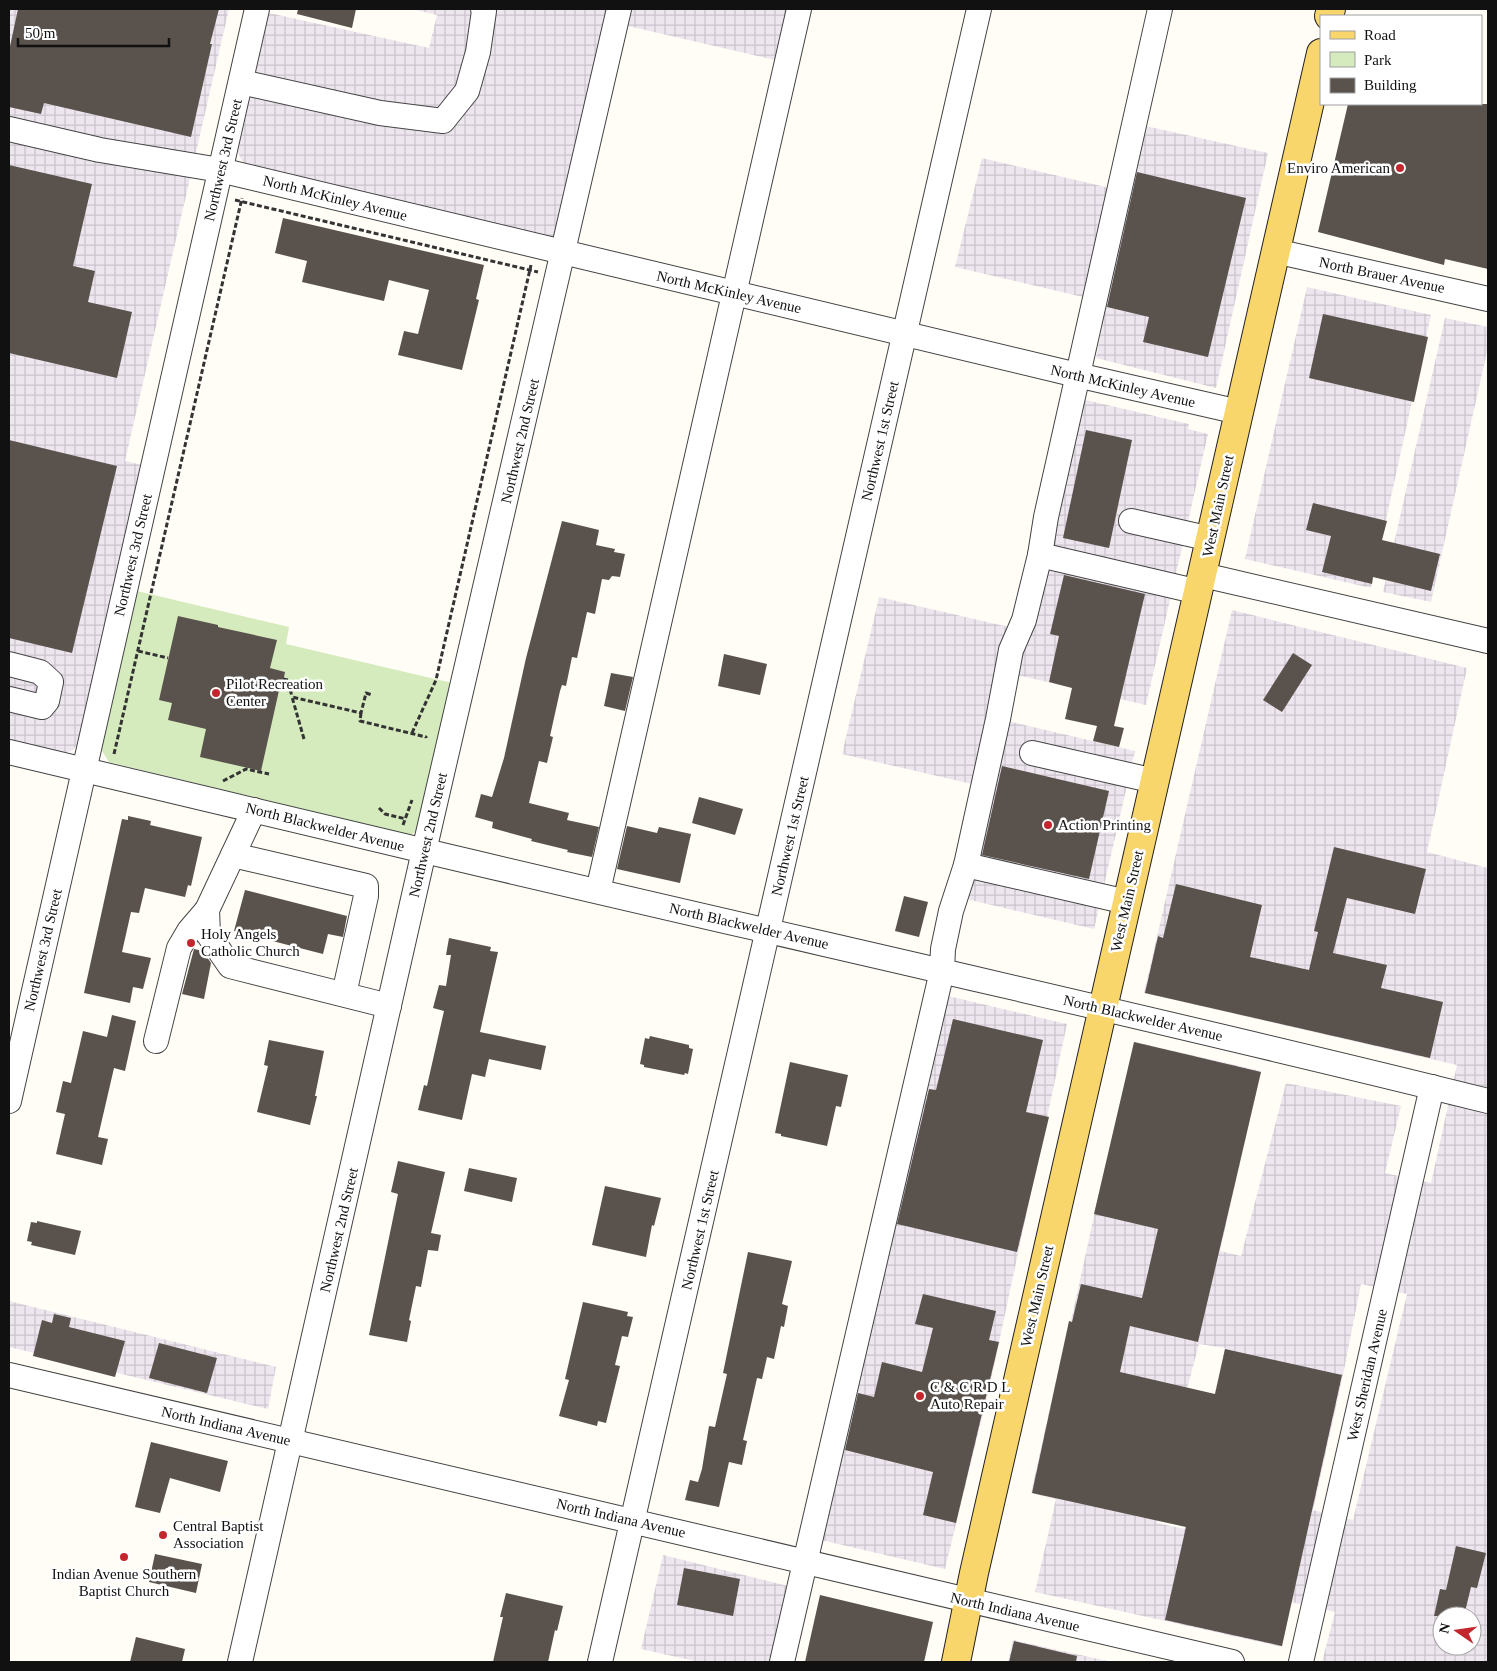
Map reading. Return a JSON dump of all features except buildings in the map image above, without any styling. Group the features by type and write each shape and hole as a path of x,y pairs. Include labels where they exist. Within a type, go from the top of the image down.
{"main road":[{"name":"West Main Street","path":"956,1662 968,1601 1102,1009 1320,56"}],"street":[{"name":"Northwest 3rd Street","path":"9,1101 258,9"},
{"path":"240,82 380,113 443,122 467,91 478,52 483,9"},
{"name":"Northwest 2nd Street","path":"240,1662 430,824 619,9"},
{"path":"598,891 799,9"},
{"name":"Northwest 1st Street","path":"600,1662 979,9"},
{"path":"782,1662 942,972 943,949 966,865 1011,650 1024,620 1040,555 1046,517 1077,375 1160,9"},
{"name":"North McKinley Avenue","path":"9,129 100,150 247,176 563,253 1238,412"},
{"name":"North Brauer Avenue","path":"1275,251 1488,299"},
{"path":"1132,521 1211,539"},
{"path":"1040,555 1201,583 1488,641"},
{"path":"9,664 40,672 51,682 47,701 42,707 9,699"},
{"name":"North Blackwelder Avenue","path":"9,752 1488,1101"},
{"path":"1032,753 1155,781"},
{"path":"156,1041 179,948 189,931 207,910 254,810"},
{"path":"233,855 366,886 366,896 344,994"},
{"path":"966,865 1127,902"},
{"path":"207,910 208,934 230,966 389,1006"},
{"name":"West Sheridan Avenue","path":"1301,1662 1432,1087"},
{"name":"North Indiana Avenue","path":"9,1375 1232,1662"}],"path":[{"path":"114,757 247,176"},
{"path":"215,195 558,277"},
{"path":"412,734 436,680 536,246"},
{"path":"138,651 168,658"},
{"path":"284,679 288,680 304,739"},
{"path":"372,695 366,693 360,721 426,737 424,746"},
{"path":"292,697 361,713"},
{"path":"398,845 404,818 413,797"},
{"path":"379,808 385,814 430,824"}],"shaded area":[{"path":"9,9 229,9 125,461 142,465 77,745 68,752 9,740"},
{"path":"412,9 606,9 555,233 552,238 245,165 241,159 238,152 269,13 429,48 437,15"},
{"path":"632,9 787,9 775,60 628,26"},
{"path":"1141,125 1268,153 1216,388 1096,358"},
{"path":"982,158 1110,188 1087,298 955,267"},
{"path":"1307,287 1431,315 1371,588 1245,559"},
{"path":"1445,318 1488,327 1488,347 1431,602 1383,592"},
{"path":"1077,398 1189,424 1188,429 1208,434 1146,705 1013,674"},
{"path":"879,597 1009,627 972,784 842,754"},
{"path":"1232,610 1467,668 1427,852 1488,868 1488,1662 1322,1662 1335,1612 1291,1602 1282,1647 1035,1592 1056,1499 1031,1493 1135,1042 1261,1071 1220,1251 1241,1256 1286,1083 1401,1106 1385,1173 1431,1183 1457,1065 1144,993","holes":["1361,1284 1407,1294 1353,1520 1313,1510","1199,1344 1225,1348 1185,1529 1157,1523"]},
{"name":"Action Printing","path":"1003,720 1135,751 1094,929 962,898"},
{"path":"944,995 1067,1024 989,1389 945,1569 821,1540"},
{"path":"9,1301 276,1367 268,1409 9,1347"},
{"path":"663,1555 788,1586 771,1662 699,1662 641,1649"},
{"path":"1013,1640 1112,1662 1008,1662"}],"green space":[{"path":"137,591 289,627 286,644 452,683 418,831 410,835 109,762 102,751 103,741"}],"place":[{"name":"Enviro American","path":"1400,168"},
{"name":"Pilot Recreation Center","path":"216,693"},
{"name":"Action Printing","path":"1048,825"},
{"name":"Holy Angels Catholic Church","path":"191,943"},
{"name":"C & C R D L Auto Repair","path":"920,1396"},
{"name":"Central Baptist Association","path":"163,1535"},
{"name":"Indian Avenue Southern Baptist Church","path":"124,1557"}]}
